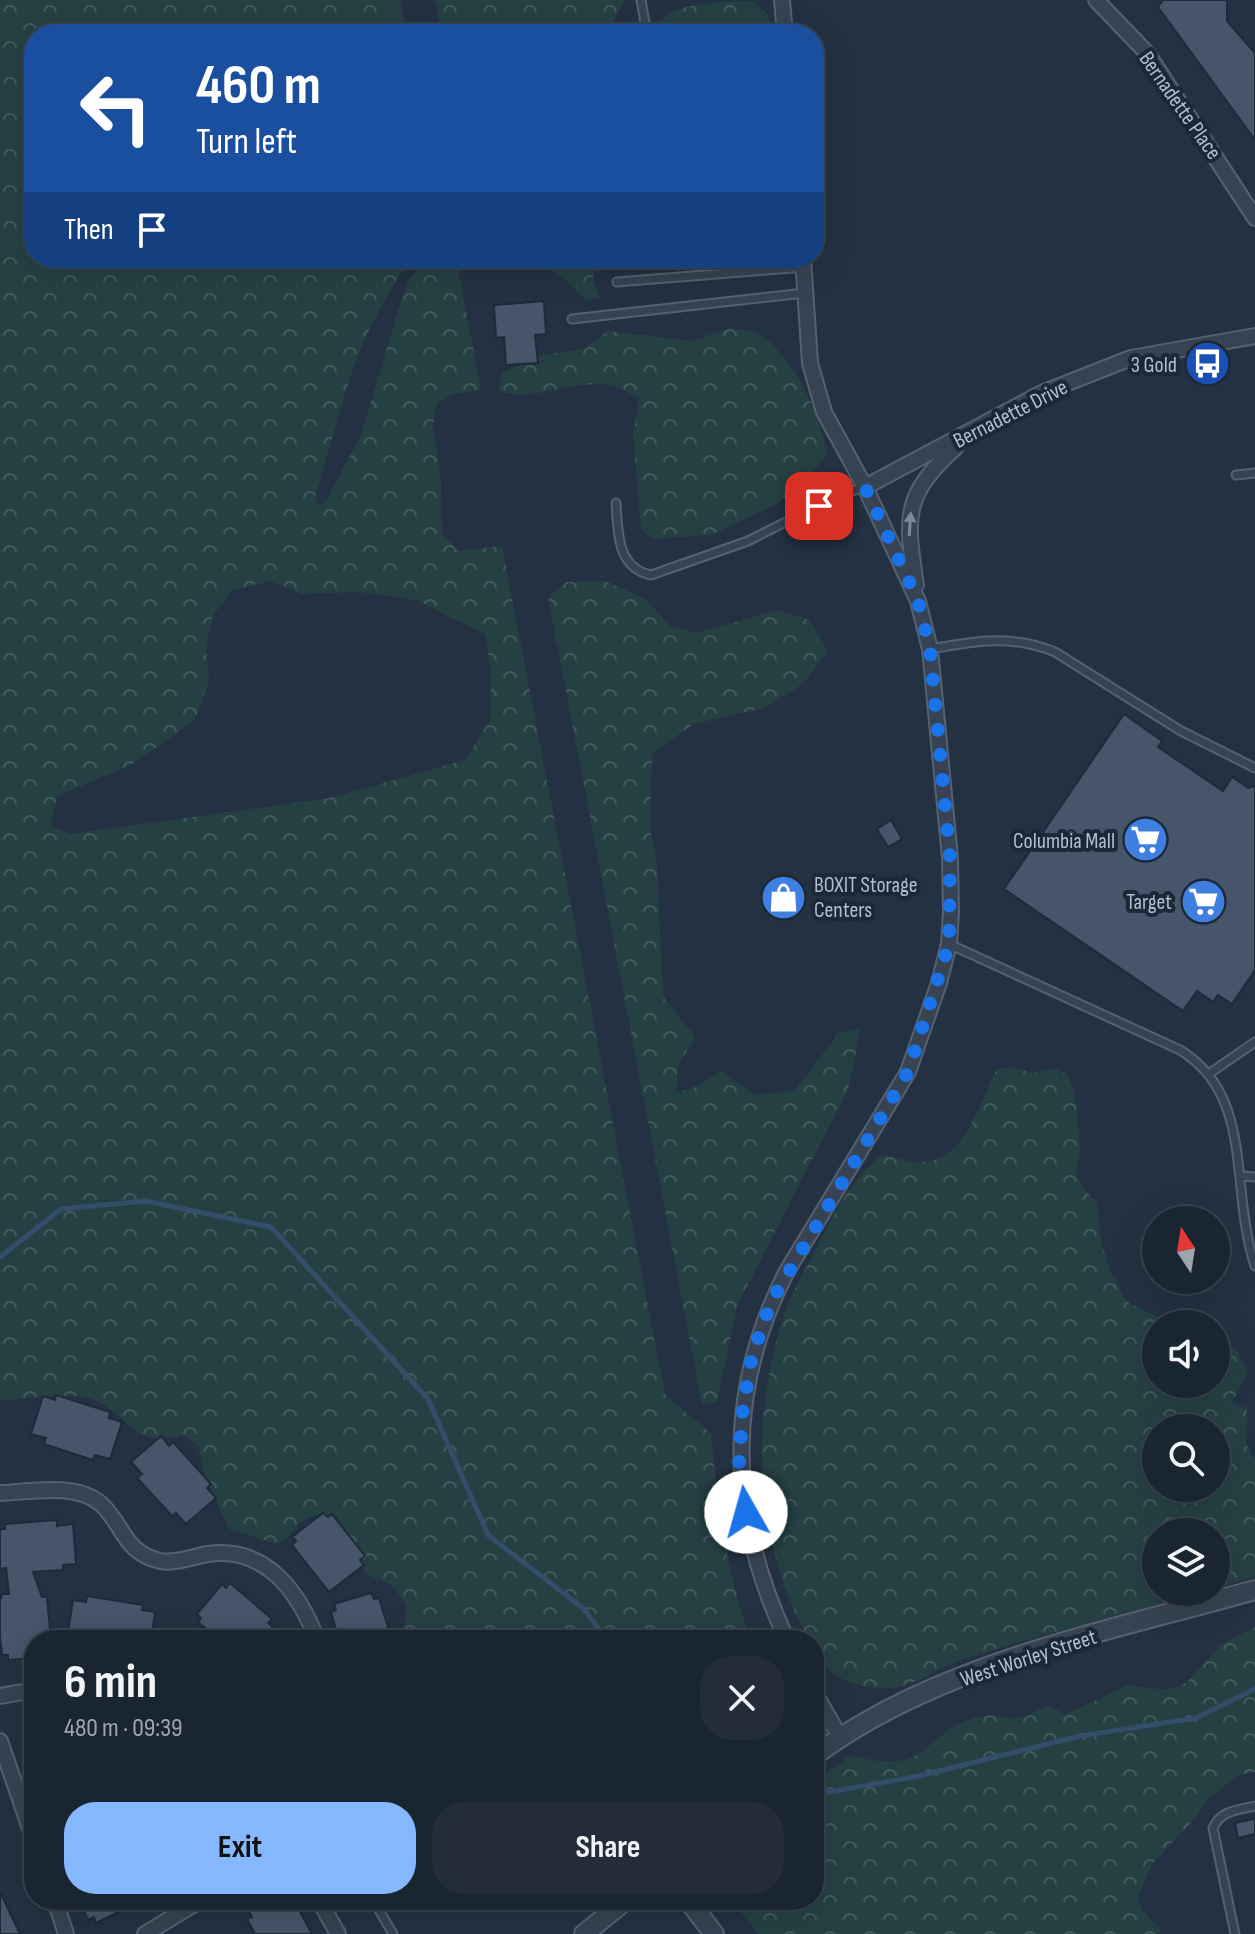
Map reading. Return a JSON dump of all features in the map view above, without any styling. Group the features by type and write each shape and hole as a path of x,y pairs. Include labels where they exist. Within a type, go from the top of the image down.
{"street":[{"path":"782,0 784,24"},
{"name":"Bernadette Place","path":"1096,0 1147,53 1255,218"},
{"path":"804,268 810,363 824,412 865,487 918,601"},
{"name":"Bernadette Drive","path":"865,487 1042,393 1131,358 1255,336"},
{"path":"783,1630 759,1573 739,1461 752,1356 771,1302 787,1271 908,1072 949,944 950,858 930,649 918,601 908,535 917,490 936,466 976,429"},
{"path":"0,1493 65,1490 100,1503 129,1546 162,1562 212,1553 239,1554 274,1569 306,1610 313,1630"},
{"name":"West Worley Street","path":"824,1749 898,1705 961,1678 1053,1647 1255,1590"},
{"path":"0,1696 24,1692"},
{"path":"824,1709 840,1737"},
{"path":"0,1741 24,1811"},
{"path":"58,1910 66,1934"},
{"path":"145,1934 185,1910"},
{"path":"325,1910 338,1934"},
{"path":"584,1934 614,1910"},
{"path":"696,1910 714,1934"}],"lane":[{"path":"641,0 645,24"},
{"path":"617,282 755,268"},
{"path":"572,319 805,293"},
{"path":"1236,475 1255,473"},
{"path":"616,503 624,556 637,572 651,575 748,541 839,495 865,487"},
{"path":"930,649 997,638 1036,644 1055,652 1181,731 1255,768"},
{"path":"949,944 1180,1050 1213,1071 1233,1106 1255,1266"},
{"path":"1213,1071 1255,1042"},
{"path":"1242,1176 1255,1177"},
{"path":"1235,1934 1213,1828 1218,1817 1255,1806"},
{"path":"379,1910 393,1934"}],"green space":[{"path":"0,0 400,0 404,24 24,24 24,268 405,268 373,323 352,371 315,497 319,506 328,497 361,435 407,281 419,268 458,268 481,390 453,394 437,403 433,425 441,481 442,534 458,551 502,546 665,1395 711,1433 729,1564 747,1630 403,1630 407,1605 392,1585 366,1574 337,1516 305,1519 286,1539 276,1544 229,1529 206,1478 198,1446 184,1435 153,1438 142,1435 95,1400 49,1396 0,1401","holes":["270,581 302,594 359,592 416,600 485,634 491,675 490,720 465,760 330,798 70,834 51,826 57,796 131,765 195,720 209,681 206,648 213,615 233,590"]},
{"path":"435,0 625,0 611,24 440,24"},
{"path":"753,1 768,15 770,24 661,24 681,9 711,3"},
{"path":"548,268 594,268 593,278 600,298 586,301"},
{"path":"731,328 761,335 786,360 812,404 828,453 802,485 775,505 711,535 652,539 641,529 633,434 639,398 614,386 596,384 526,394 498,391 502,373 541,355 584,349 608,331 691,341"},
{"path":"605,581 646,599 670,626 697,633 777,610 809,620 828,651 804,683 765,708 693,724 652,754 650,828 657,864 663,997 695,1037 678,1066 676,1093 693,1088 722,1071 755,1095 794,1091 839,1033 861,1028 848,1090 737,1306 717,1402 702,1405 548,597 566,582"},
{"path":"1010,1067 1035,1073 1057,1068 1068,1075 1075,1094 1080,1148 1076,1174 1081,1185 1097,1203 1101,1241 1110,1271 1126,1301 1144,1310 1142,1398 1230,1398 1230,1346 1237,1350 1247,1372 1232,1403 1247,1409 1246,1444 1255,1459 1255,1577 1230,1584 1230,1518 1142,1518 1142,1606 1150,1606 961,1660 901,1686 868,1687 842,1679 824,1666 824,1630 804,1630 790,1601 767,1519 762,1435 766,1393 774,1351 792,1294 852,1186 882,1155 919,1162 935,1160 949,1152 969,1128 997,1069"},
{"path":"1255,1627 1255,1772 1238,1775 1207,1800 1194,1820 1151,1865 1138,1897 1141,1909 1160,1929 1160,1934 758,1934 739,1910 824,1910 824,1774 851,1755 878,1761 898,1761 913,1757 963,1722 983,1716 1020,1718 1049,1705 1065,1715 1128,1685 1166,1690 1186,1683 1219,1646"}],"building":[{"path":"1163,0 1227,0 1227,21 1255,53 1255,140 1158,7"},
{"path":"544,301 546,334 535,335 538,363 506,365 504,337 496,338 494,305"},
{"name":"Columbia Mall","path":"1124,714 1162,741 1158,747 1223,791 1232,777 1248,788 1255,786 1255,970 1232,1004 1218,995 1213,1002 1197,991 1183,1011 1004,889"},
{"path":"891,820 902,839 888,847 877,829"},
{"path":"56,1395 110,1412 109,1418 122,1422 110,1459 95,1455 93,1460 44,1444 46,1438 31,1434 43,1396 55,1400"},
{"path":"161,1436 169,1446 173,1442 211,1484 207,1488 216,1498 186,1524 176,1513 172,1516 137,1478 142,1474 131,1462"},
{"path":"323,1513 328,1517 332,1514 365,1556 360,1560 364,1565 329,1592 292,1545 296,1541 292,1537"},
{"path":"57,1520 57,1526 73,1524 76,1564 63,1565 63,1570 33,1572 42,1597 47,1597 50,1630 24,1630 24,1659 8,1660 8,1655 2,1655 0,1601 2,1594 9,1594 6,1568 0,1569 0,1529 5,1529 5,1524"},
{"path":"230,1583 272,1619 268,1623 273,1627 270,1630 207,1630 198,1622 201,1618 197,1614 222,1584 226,1588"},
{"path":"371,1593 374,1599 379,1598 389,1630 336,1630 331,1612 336,1610 334,1604"},
{"path":"87,1596 143,1605 142,1610 155,1612 152,1630 68,1630 73,1600 86,1602"},
{"path":"1255,1819 1255,1834 1238,1838 1235,1823"},
{"path":"0,1892 20,1934 0,1934"},
{"path":"84,1910 123,1910 96,1923 94,1917 88,1920"},
{"path":"299,1910 312,1934 255,1934 247,1919 252,1917 249,1912"}],"waterway":[{"path":"0,1257 61,1209 146,1201 271,1227 428,1399 488,1535 584,1609 600,1630"},
{"path":"824,1793 919,1776 1080,1736 1196,1718 1255,1689"}],"place":[{"name":"3 Gold","path":"1208,364"},
{"name":"Columbia Mall","path":"1146,840"},
{"name":"BOXIT Storage Centers","path":"783,897"},
{"name":"Target","path":"1203,901"}],"route":[{"path":"746,1512 739,1461 743,1407 752,1356 771,1302 908,1072 949,944 950,858 934,675 918,601 865,487 839,495 819,506"}]}
